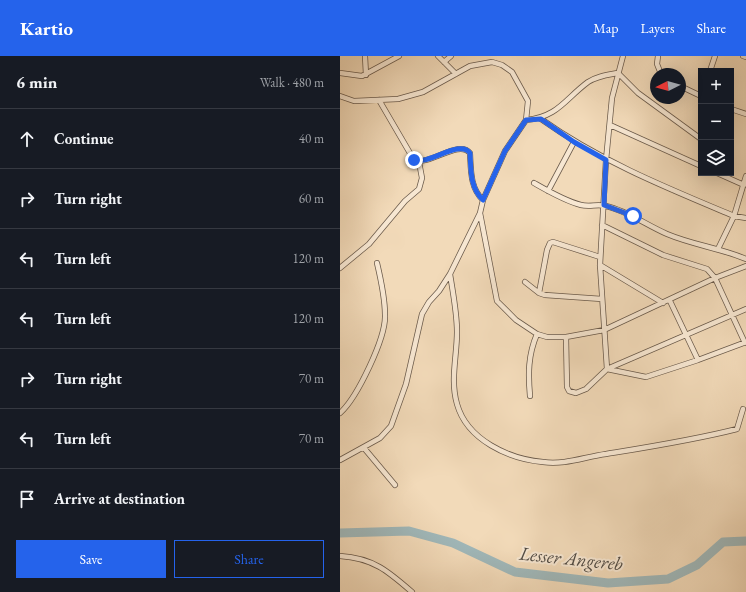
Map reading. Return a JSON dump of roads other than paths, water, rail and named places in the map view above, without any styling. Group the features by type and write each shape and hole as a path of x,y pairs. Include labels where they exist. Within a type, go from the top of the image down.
{"street":[{"path":"365,56 366,75"},
{"path":"340,73 362,76 366,75 382,64 399,56"},
{"path":"438,56 456,74"},
{"path":"444,62 451,56"},
{"path":"607,369 600,257 606,160 612,98 624,56"},
{"path":"658,56 657,64 659,68"},
{"path":"711,68 715,56"},
{"path":"340,96 354,102 398,99 423,92 470,66 483,62 492,62 502,65 512,72 528,101 526,120 505,151 483,200 480,213 450,274 422,314 406,384 391,426 380,438 340,460"},
{"path":"526,120 541,119 561,107 588,82 598,76 618,73"},
{"path":"618,73 638,93 698,137"},
{"path":"686,88 698,93"},
{"path":"379,100 414,160 419,162 426,161 446,152 461,148 467,150 470,153 472,181 478,195 483,200"},
{"path":"734,110 746,114"},
{"path":"541,119 574,142 606,160 663,187 734,216 746,218"},
{"path":"610,125 698,165"},
{"path":"548,191 574,142"},
{"path":"340,268 368,244 405,201 419,189 422,178 419,162"},
{"path":"724,176 744,185"},
{"path":"718,249 734,216 746,176"},
{"path":"534,183 548,191 581,205 604,205 633,216 666,233 686,241 718,249 746,259"},
{"path":"480,213 497,301 516,320 537,334 547,337 566,337 604,330 670,301 715,278 746,266"},
{"path":"602,225 663,255 707,269 715,278 745,342 698,360 646,377 607,369"},
{"path":"538,293 546,250 550,243 554,242 600,257"},
{"path":"340,413 355,394 367,373 385,317 378,263"},
{"path":"600,265 663,303"},
{"path":"450,274 457,330 454,379 457,404 462,416 473,431 502,451 523,459 544,463 577,460 737,429 743,409"},
{"path":"525,282 538,293 545,295 602,299"},
{"path":"670,301 698,360"},
{"path":"566,337 567,382 569,391 576,393 586,389 607,369 746,309"},
{"path":"530,396 528,373 531,349 537,334"},
{"path":"364,448 394,485"},
{"path":"340,556 373,562 388,571 412,592"}],"waterway":[{"name":"Lesser Angereb","path":"340,533 409,531 453,543 515,572 608,583 668,579 697,565 723,542 746,541"}]}
